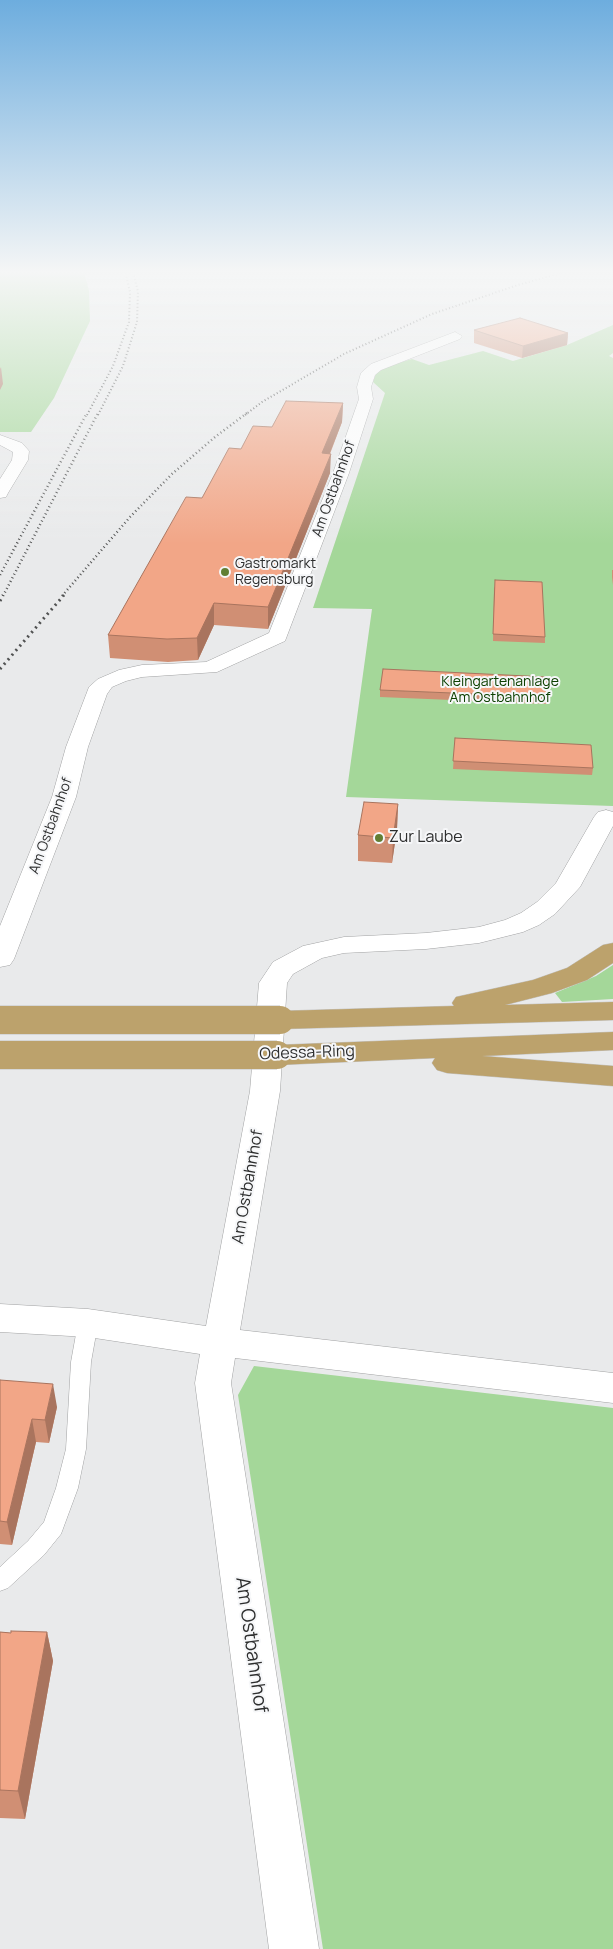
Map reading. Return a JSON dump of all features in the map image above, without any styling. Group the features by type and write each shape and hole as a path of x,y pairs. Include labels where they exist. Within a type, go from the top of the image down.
{"highway":[{"path":"323,1020 489,1000 542,987 577,974 613,951"},
{"name":"Odessa-Ring","path":"0,1020 323,1020 613,1011"},
{"name":"Odessa-Ring","path":"0,1055 277,1055 613,1041"},
{"path":"328,1052 613,1076"}],"street":[{"name":"Am Ostbahnhof","path":"0,959 64,797 77,747 97,692 105,683 119,676 142,672 210,668 278,637 341,472 366,399 364,387 368,373 376,367 389,362"},
{"path":"0,440 16,446 20,451 20,460 0,494"},
{"name":"Am Ostbahnhof","path":"294,1949 213,1384 265,1092 273,983 283,968 313,952 344,945 426,941 479,935 514,926 546,908 567,886 606,817"},
{"path":"0,1318 88,1323 220,1342 613,1388"}],"lane":[{"path":"0,1581 36,1548 53,1527 67,1488 76,1449 81,1362 88,1323"}],"green space":[{"path":"0,362 71,362 54,398 31,432 0,432"},
{"name":"Kleingartenanlage Am Ostbahnhof","path":"402,362 420,362 429,365 441,362 613,362 613,806 346,797 372,609 313,608 385,393 373,382 377,372"},
{"path":"613,965 613,999 562,1002 555,993 596,976"},
{"path":"254,1366 613,1408 613,1949 323,1949 238,1395"}],"building":[{"name":"Gastromarkt Regensburg","path":"286,401 343,403 322,453 331,454 268,607 214,603 197,638 167,639 108,635 186,497 202,498 229,448 241,449 253,426 272,427"},
{"path":"495,580 542,582 545,637 493,634"},
{"path":"383,669 547,677 548,697 380,690"},
{"path":"455,738 591,745 593,768 453,761"},
{"path":"364,802 398,804 393,838 358,835"},
{"path":"0,1380 53,1384 45,1420 32,1419 7,1522 0,1521"},
{"path":"11,1631 47,1632 18,1791 0,1790 0,1632 11,1633"}],"railway":[{"path":"87,415 114,362"},
{"path":"98,415 124,362"},
{"path":"245,415 262,402 330,362"},
{"path":"0,575 87,413"},
{"path":"3,596 98,413"},
{"path":"62,596 130,517 172,474 215,437 247,413"},
{"path":"0,601 3,595"},
{"path":"0,669 64,595"}],"place":[{"name":"Gastromarkt Regensburg","path":"225,572"},
{"name":"Zur Laube","path":"379,838"}]}
